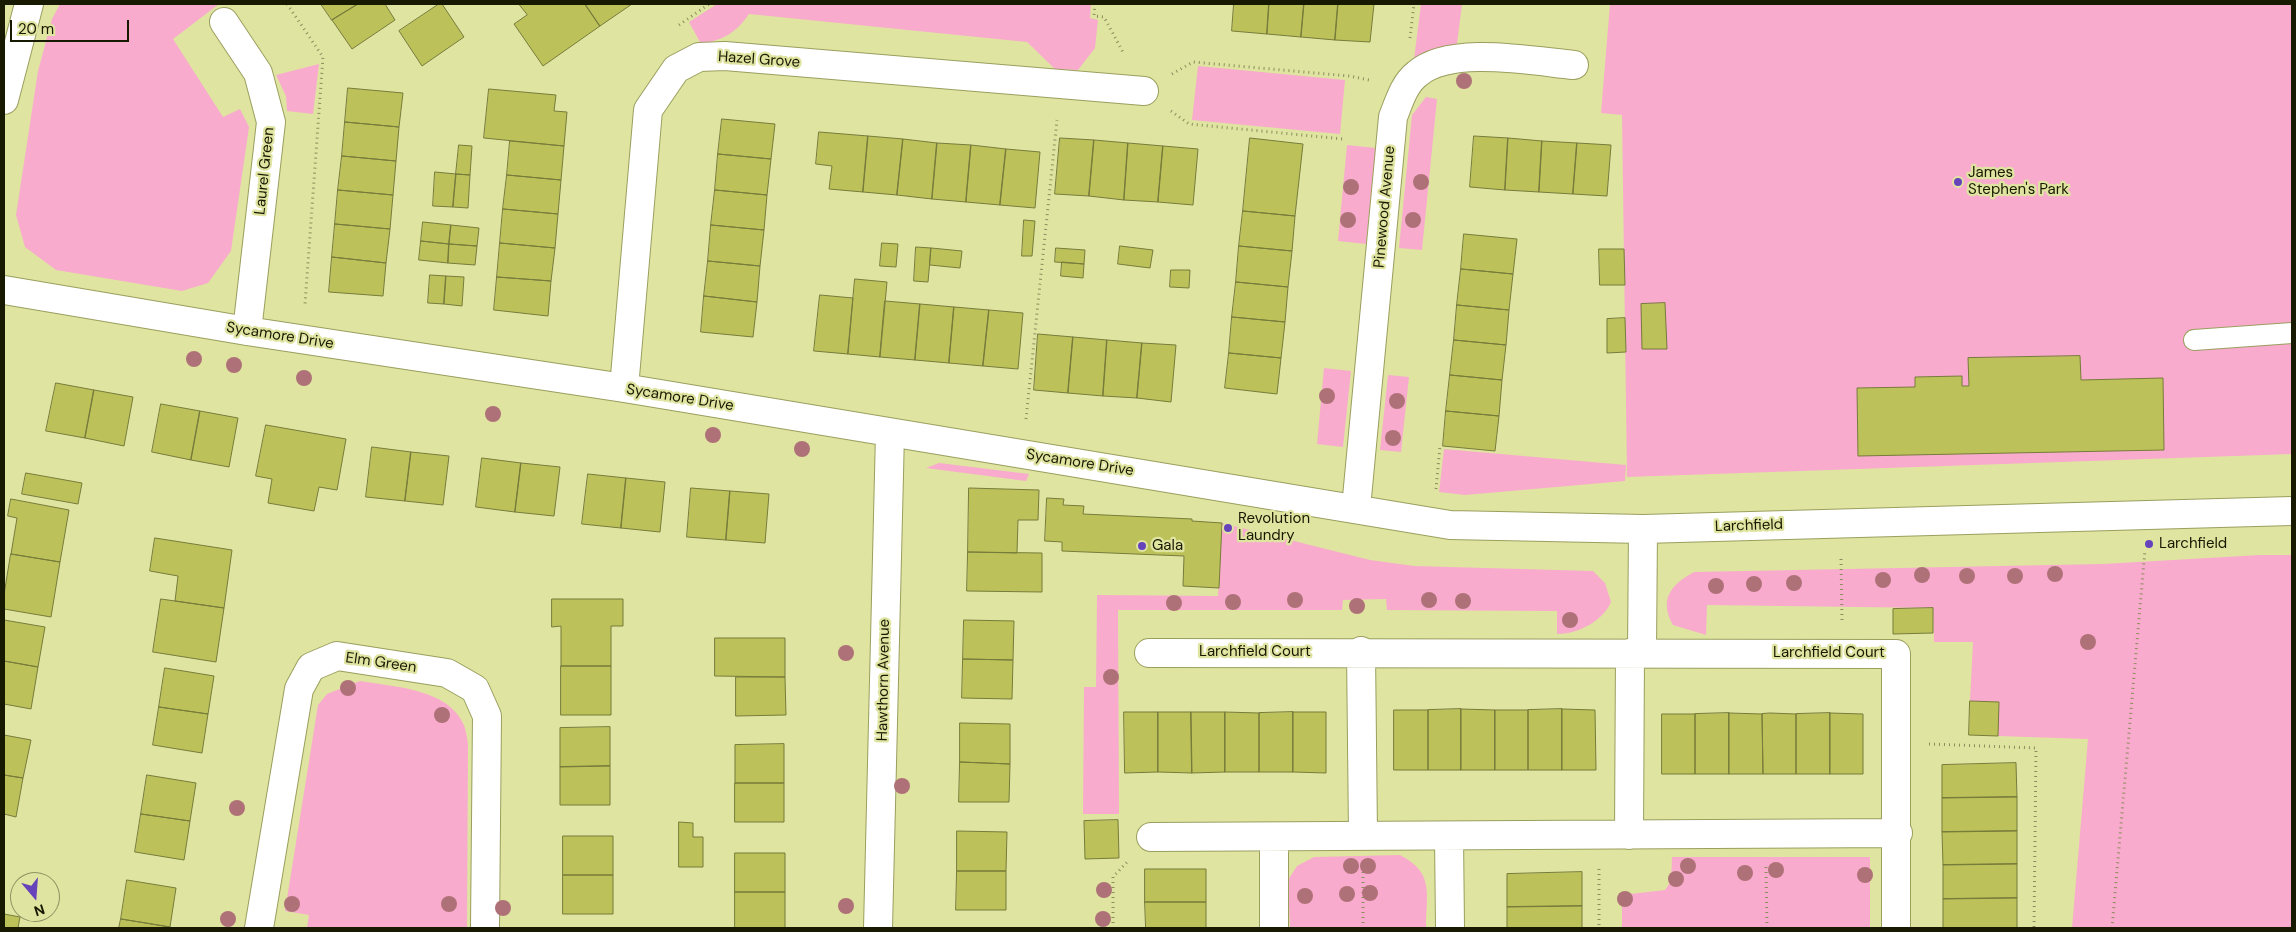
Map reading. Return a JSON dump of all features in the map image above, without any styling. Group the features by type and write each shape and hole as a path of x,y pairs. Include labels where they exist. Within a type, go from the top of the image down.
{"street":[{"path":"4,100 29,4"},
{"name":"Laurel Green","path":"224,22 258,73 270,122 247,331"},
{"name":"Hazel Grove","path":"624,388 648,110 676,69 699,57 725,56 1144,91"},
{"name":"Pinewood Avenue","path":"1356,508 1393,117 1405,88 1417,73 1450,58 1485,57 1574,65"},
{"name":"Sycamore Drive","path":"4,290 247,331 624,388 1356,508"},
{"name":"Hawthorn Avenue","path":"878,928 890,432"},
{"name":"Larchfield","path":"1356,508 1450,524 1643,529 2292,511"},
{"path":"1630,836 1636,653 1643,529"},
{"path":"1361,652 1363,836"},
{"name":"Larchfield Court","path":"1149,653 1896,654 1898,833 1896,928"},
{"name":"Elm Green","path":"260,928 299,689 312,666 337,656 447,672 475,689 487,716 485,928"},
{"path":"1151,837 1274,838 1898,833"},
{"path":"1449,836 1450,928"},
{"path":"1274,838 1274,928"}],"lane":[{"path":"2194,340 2292,333"}],"path":[{"path":"287,4 323,57 302,339"},
{"path":"679,25 709,4"},
{"path":"1096,4 1094,16 1104,17 1144,91 1189,124 1343,139"},
{"path":"1144,91 1194,62 1349,76 1405,88"},
{"path":"1022,454 1060,84"},
{"path":"1432,522 1440,446"},
{"path":"2112,928 2148,515"},
{"path":"1840,524 1843,653"},
{"path":"1897,742 2036,748 2034,928"},
{"path":"1766,834 1767,928"},
{"path":"1363,836 1363,928"},
{"path":"1598,836 1599,928"},
{"path":"1113,928 1113,877 1151,837"}],"shaded area":[{"path":"60,4 219,4 173,39 223,117 240,109 249,127 231,251 208,283 182,291 56,270 25,247 16,215 38,71 52,19"},
{"path":"717,4 1091,4 1090,18 1098,20 1095,48 1078,70 1055,69 1027,42 749,14 728,35 701,44 689,22"},
{"path":"1421,4 1462,4 1457,44 1414,59"},
{"name":"James Stephen's Park","path":"1610,4 2292,4 2292,454 1627,477 1622,115 1601,113"},
{"path":"319,64 313,114 287,111 286,96 276,75"},
{"path":"1198,66 1345,80 1340,134 1192,120"},
{"path":"1426,97 1437,99 1422,250 1399,248 1412,115"},
{"path":"1347,145 1376,148 1366,244 1338,241"},
{"path":"1324,368 1351,371 1343,447 1317,444"},
{"path":"1388,375 1409,377 1401,452 1380,450"},
{"path":"1444,449 1626,465 1625,481 1465,495 1439,492"},
{"path":"939,463 1029,474 1026,481 926,468"},
{"path":"1222,523 1370,560 1414,566 1593,571 1605,583 1611,602 1602,615 1589,625 1573,632 1557,634 1557,611 1387,610 1386,599 1343,600 1342,610 1118,610 1119,814 1083,814 1084,687 1096,687 1097,595 1218,596"},
{"path":"2260,555 2292,555 2292,928 2072,928 2088,739 1998,736 1999,702 1970,701 1973,642 1934,642 1933,608 1707,605 1706,635 1673,625 1667,608 1669,594 1673,588 1694,572 2103,564"},
{"path":"360,681 418,691 433,696 446,703 464,725 468,744 467,928 307,928 309,915 285,911 318,705 327,694"},
{"path":"1400,855 1419,869 1424,877 1427,895 1426,928 1290,928 1288,880 1297,866 1314,857"},
{"path":"1672,857 1870,857 1870,928 1622,928 1622,895 1665,890 1671,881"}],"building":[{"path":"321,4 358,4 332,20"},
{"path":"358,4 385,4 395,20 352,49 332,20"},
{"path":"439,4 442,4 464,37 422,66 399,31"},
{"path":"519,4 585,4 600,26 543,66 514,24 527,15"},
{"path":"585,4 632,4 600,26"},
{"path":"1234,4 1269,4 1267,34 1232,31"},
{"path":"1269,4 1304,4 1301,37 1267,34"},
{"path":"1304,4 1338,4 1335,40 1301,37"},
{"path":"1338,4 1374,4 1370,42 1335,40"},
{"path":"348,88 403,93 399,127 345,122"},
{"path":"489,89 556,95 554,111 567,112 564,146 484,138"},
{"path":"722,119 775,124 771,159 718,154"},
{"path":"345,122 399,127 396,161 342,156"},
{"path":"819,132 868,136 863,192 829,189 832,166 816,164"},
{"path":"868,136 903,139 897,195 863,192"},
{"path":"1474,136 1508,138 1505,190 1470,187"},
{"path":"1060,138 1094,140 1089,196 1055,194"},
{"path":"1250,138 1303,144 1295,216 1243,211"},
{"path":"1508,138 1542,141 1539,192 1505,190"},
{"path":"903,139 937,143 932,199 897,195"},
{"path":"1094,140 1128,143 1124,200 1089,196"},
{"path":"510,141 564,146 561,180 507,175"},
{"path":"1542,141 1577,143 1573,194 1539,192"},
{"path":"937,143 971,145 966,202 932,199"},
{"path":"1128,143 1163,146 1158,202 1124,200"},
{"path":"1577,143 1611,145 1607,196 1573,194"},
{"path":"459,145 472,146 470,175 456,174"},
{"path":"971,145 1006,149 1000,205 966,202"},
{"path":"1163,146 1198,149 1193,205 1158,202"},
{"path":"1006,149 1040,152 1035,208 1000,205"},
{"path":"718,154 771,159 767,195 715,190"},
{"path":"342,156 396,161 393,195 338,190"},
{"path":"435,172 456,174 453,207 433,206"},
{"path":"456,174 470,175 468,208 453,207"},
{"path":"507,175 561,180 558,214 503,209"},
{"path":"338,190 393,195 390,229 335,224"},
{"path":"715,190 767,195 764,230 711,225"},
{"path":"503,209 558,214 555,248 500,243"},
{"path":"1243,211 1295,216 1292,251 1239,246"},
{"path":"1024,220 1035,221 1032,256 1022,256"},
{"path":"423,222 451,225 449,244 421,241"},
{"path":"335,224 390,229 386,263 332,257"},
{"path":"451,225 479,228 477,246 449,244"},
{"path":"711,225 764,230 760,266 708,261"},
{"path":"1464,234 1517,239 1513,274 1461,269"},
{"path":"421,241 449,244 448,263 419,260"},
{"path":"500,243 555,248 551,281 497,277"},
{"path":"882,243 898,244 896,267 880,266"},
{"path":"449,244 477,246 475,265 448,263"},
{"path":"1120,246 1153,250 1150,268 1118,264"},
{"path":"1239,246 1292,251 1288,287 1236,282"},
{"path":"916,247 931,248 928,282 914,281"},
{"path":"931,248 962,251 960,268 930,265"},
{"path":"1056,248 1085,250 1084,264 1055,262"},
{"path":"1599,249 1624,249 1625,285 1600,285"},
{"path":"332,257 386,263 383,296 329,292"},
{"path":"708,261 760,266 757,302 704,296"},
{"path":"1062,262 1084,264 1083,278 1061,276"},
{"path":"1461,269 1513,274 1509,310 1457,305"},
{"path":"1171,270 1190,270 1189,288 1170,287"},
{"path":"430,275 446,276 444,304 428,303"},
{"path":"446,276 464,277 462,306 444,304"},
{"path":"497,277 551,281 548,316 494,310"},
{"path":"855,279 887,282 880,357 848,354"},
{"path":"1236,282 1288,287 1285,322 1232,317"},
{"path":"820,295 853,298 848,354 814,351"},
{"path":"704,296 757,302 753,337 701,332"},
{"path":"885,301 920,304 915,360 880,357"},
{"path":"1665,303 1667,349 1642,349 1641,304"},
{"path":"920,304 954,307 949,363 915,360"},
{"path":"1457,305 1509,310 1506,345 1454,340"},
{"path":"954,307 989,310 983,366 949,363"},
{"path":"989,310 1023,313 1018,369 983,366"},
{"path":"1232,317 1285,322 1281,358 1229,353"},
{"path":"1625,318 1626,352 1607,353 1607,319"},
{"path":"1038,334 1073,337 1068,393 1034,390"},
{"path":"1073,337 1107,340 1103,396 1068,393"},
{"path":"1107,340 1142,343 1137,398 1103,396"},
{"path":"1454,340 1506,345 1502,380 1450,375"},
{"path":"1142,343 1176,345 1171,402 1137,398"},
{"path":"1229,353 1281,358 1277,394 1225,388"},
{"path":"2080,356 2081,380 2163,378 2164,450 1858,456 1857,388 1915,387 1915,377 1962,376 1962,386 1969,386 1968,358"},
{"path":"1450,375 1502,380 1499,416 1446,411"},
{"path":"56,383 94,390 85,438 46,431"},
{"path":"94,390 133,397 124,446 85,438"},
{"path":"161,404 200,411 191,460 152,452"},
{"path":"200,411 238,418 229,467 191,460"},
{"path":"1446,411 1499,416 1495,451 1443,446"},
{"path":"266,425 346,439 337,490 319,487 314,511 268,503 272,479 256,476"},
{"path":"372,447 411,452 405,501 366,497"},
{"path":"411,452 449,456 443,505 405,501"},
{"path":"482,458 521,463 515,512 476,507"},
{"path":"521,463 560,467 554,516 515,512"},
{"path":"26,473 82,483 78,504 22,494"},
{"path":"588,474 626,478 621,528 582,524"},
{"path":"626,478 665,482 660,532 621,528"},
{"path":"691,488 730,491 726,540 687,537"},
{"path":"969,488 1039,490 1038,520 1018,520 1017,553 968,552"},
{"path":"730,491 769,494 765,543 726,540"},
{"name":"Gala","path":"1047,498 1064,499 1063,505 1084,506 1083,514 1192,519 1192,521 1222,523 1219,588 1183,586 1184,556 1062,551 1062,542 1045,541"},
{"path":"11,499 69,510 60,562 11,554 17,518 8,516"},
{"path":"155,538 232,550 224,608 175,601 178,576 150,571"},
{"path":"968,552 1042,553 1042,592 967,591"},
{"path":"11,554 60,562 51,617 4,609 4,595"},
{"path":"161,599 224,608 216,662 153,652"},
{"path":"552,599 623,599 623,626 611,626 611,666 561,666 561,626 552,627"},
{"path":"1933,608 1933,633 1893,634 1893,609"},
{"path":"4,620 45,627 38,667 4,661"},
{"path":"964,620 1014,621 1013,660 963,659"},
{"path":"715,638 785,638 785,677 715,676"},
{"path":"963,659 1013,660 1012,699 962,698"},
{"path":"4,661 38,667 31,709 4,704"},
{"path":"561,666 611,666 611,715 561,715"},
{"path":"165,668 214,676 208,714 159,707"},
{"path":"736,677 785,677 786,715 736,716"},
{"path":"1970,701 1999,702 1998,736 1969,735"},
{"path":"159,707 208,714 202,753 153,745"},
{"path":"1461,709 1461,770 1428,770 1428,710"},
{"path":"1461,709 1495,710 1495,770 1461,770"},
{"path":"1562,709 1562,770 1528,770 1528,710"},
{"path":"1562,709 1595,710 1596,770 1562,770"},
{"path":"1394,710 1428,710 1428,770 1394,770"},
{"path":"1495,710 1528,710 1528,770 1495,770"},
{"path":"1124,712 1158,712 1158,772 1125,773"},
{"path":"1158,712 1191,712 1192,773 1158,772"},
{"path":"1191,712 1225,712 1225,772 1192,773"},
{"path":"1225,712 1259,713 1259,772 1225,772"},
{"path":"1293,712 1293,772 1259,772 1259,713"},
{"path":"1293,712 1326,712 1326,773 1293,772"},
{"path":"1729,713 1762,714 1763,774 1729,774"},
{"path":"1729,713 1729,774 1695,774 1695,714"},
{"path":"1830,713 1830,774 1796,774 1796,714"},
{"path":"1830,713 1863,714 1863,774 1830,774"},
{"path":"1662,714 1695,714 1695,774 1662,774"},
{"path":"1762,714 1796,714 1796,774 1763,774"},
{"path":"960,723 1010,724 1010,764 960,762"},
{"path":"610,727 610,766 560,767 560,728"},
{"path":"4,735 31,740 23,778 4,775"},
{"path":"784,744 784,783 735,783 735,745"},
{"path":"960,762 1010,764 1009,802 959,802"},
{"path":"2016,763 2017,797 1942,798 1942,765"},
{"path":"610,766 610,805 560,805 560,767"},
{"path":"4,775 23,778 16,817 4,814"},
{"path":"147,775 196,783 190,821 141,814"},
{"path":"735,783 784,783 784,822 735,822"},
{"path":"2017,797 2017,831 1942,832 1942,798"},
{"path":"141,814 190,821 184,860 135,852"},
{"path":"1118,820 1119,858 1085,859 1084,821"},
{"path":"679,822 693,823 693,837 703,837 703,867 679,867"},
{"path":"957,831 1007,832 1006,871 957,871"},
{"path":"2017,831 2017,864 1943,865 1942,832"},
{"path":"563,836 613,836 613,875 563,875"},
{"path":"735,853 785,853 785,892 735,892"},
{"path":"2017,864 2017,898 1943,899 1943,865"},
{"path":"1145,869 1206,869 1206,902 1145,902"},
{"path":"957,871 1006,871 1006,910 956,910"},
{"path":"1582,872 1582,906 1507,907 1507,874"},
{"path":"563,875 613,875 613,914 563,914"},
{"path":"127,880 176,888 170,927 121,919"},
{"path":"735,892 785,892 785,928 735,928"},
{"path":"2017,898 2017,928 1943,928 1943,899"},
{"path":"1145,902 1206,902 1206,928 1146,928"},
{"path":"1582,906 1582,928 1507,928 1507,907"},
{"path":"4,914 10,915 10,922 19,922 18,928 4,928"},
{"path":"121,919 170,927 170,928 119,928"}],"place":[{"name":"James Stephen's Park","path":"1958,182"},
{"name":"Revolution Laundry","path":"1228,528"},
{"name":"Larchfield","path":"2149,544"},
{"name":"Gala","path":"1142,546"}]}
